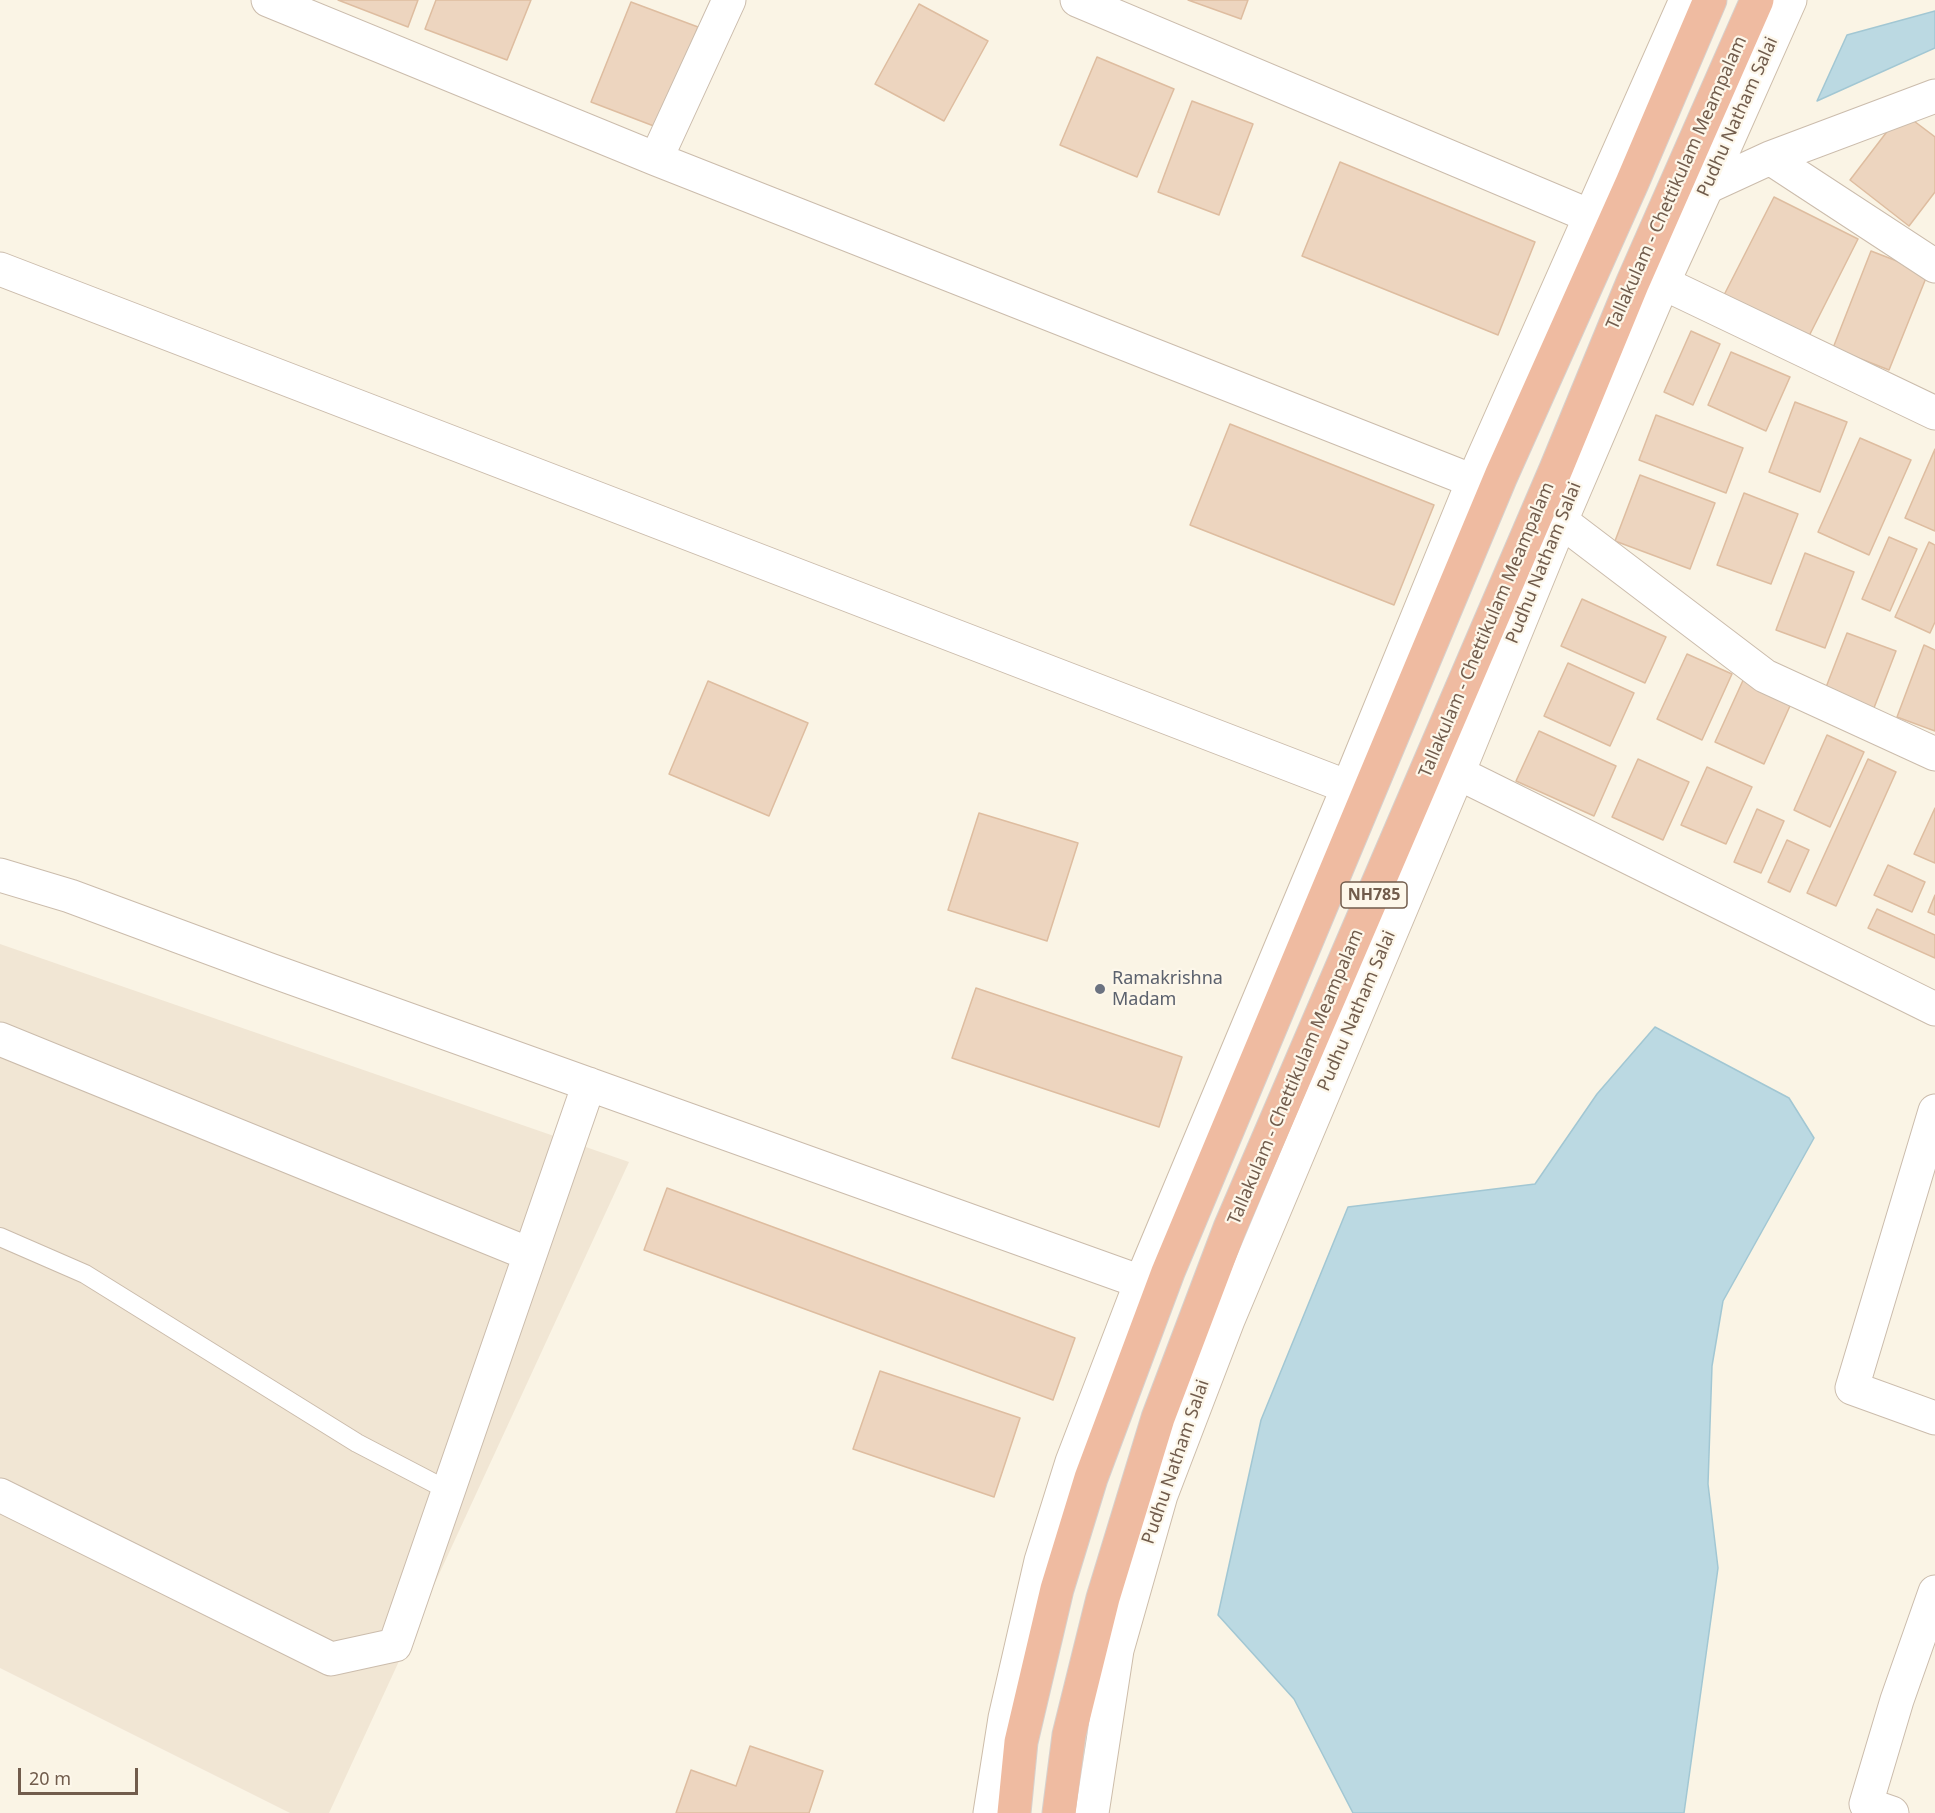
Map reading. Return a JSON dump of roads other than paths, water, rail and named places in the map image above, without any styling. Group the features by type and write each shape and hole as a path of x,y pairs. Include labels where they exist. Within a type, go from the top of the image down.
{"highway":[{"name":"NH785","path":"1014,1813 1021,1742 1057,1589 1092,1478 1168,1272 1501,476 1632,183 1710,0"},
{"name":"Tallakulam - Chettikulam Meampalam","path":"1059,1813 1069,1735 1103,1598 1158,1418 1230,1228 1547,491 1633,282 1757,0"}],"street":[{"path":"268,0 656,159 1473,481"},
{"path":"656,159 729,0"},
{"path":"1077,0 1590,216"},
{"path":"990,1813 1005,1718 1041,1561 1072,1462 1141,1282 1473,481 1686,0"},
{"name":"Pudhu Natham Salai","path":"1092,1813 1117,1650 1161,1495 1227,1320 1561,521 1663,283 1790,0"},
{"path":"1707,187 1770,158 1929,104"},
{"path":"1770,158 1935,266"},
{"path":"0,269 1348,787"},
{"path":"1663,283 1935,412"},
{"path":"1561,521 1765,676 1935,754"},
{"path":"1458,772 1935,1009"},
{"path":"0,874 70,896 278,973 1141,1282"},
{"path":"0,1039 530,1254"},
{"path":"0,1496 331,1659 395,1645 589,1084"},
{"path":"1935,1111 1852,1388 1935,1418"},
{"path":"1892,1813 1866,1804 1935,1592"}],"lane":[{"path":"0,1237 85,1274 357,1443 449,1491"}],"water":[{"path":"1935,11 1935,48 1817,101 1847,35"},
{"path":"1655,1027 1789,1098 1814,1138 1723,1301 1712,1366 1708,1484 1718,1568 1684,1813 1353,1813 1294,1699 1218,1615 1261,1420 1348,1207 1535,1184 1597,1094"}],"place":[{"name":"Ramakrishna Madam","path":"1100,989"}]}
